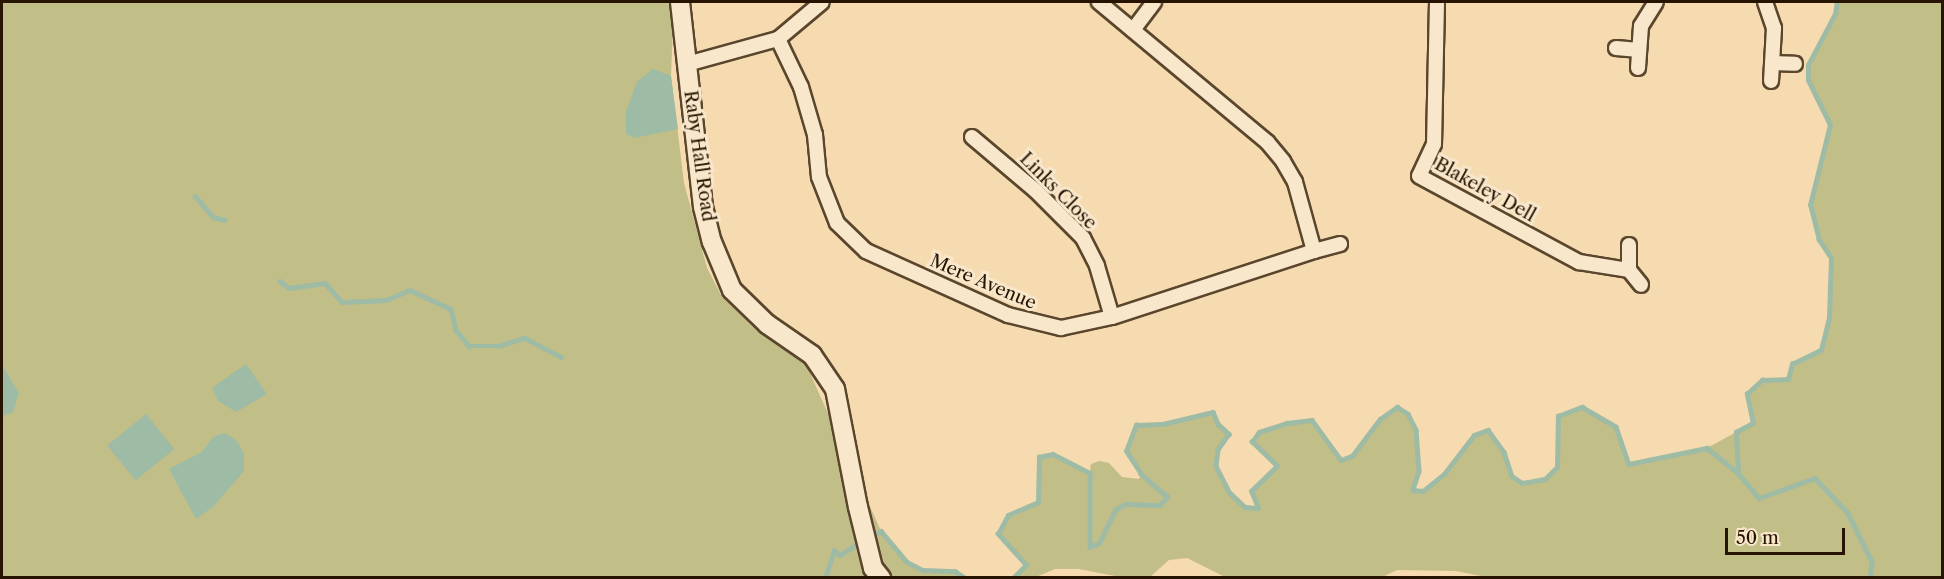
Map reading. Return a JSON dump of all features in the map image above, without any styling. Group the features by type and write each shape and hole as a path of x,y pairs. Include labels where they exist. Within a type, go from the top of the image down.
{"street":[{"name":"Raby Hall Road","path":"680,2 703,207 712,242 732,290 767,324 812,355 835,389 873,568 881,578"},
{"path":"687,64 778,39 822,2"},
{"path":"1099,2 1267,142 1283,161 1295,182 1314,251"},
{"path":"1132,30 1154,2"},
{"name":"Blakeley Dell","path":"1437,2 1434,144 1419,176 1579,262 1629,270"},
{"path":"1638,68 1641,26 1656,2"},
{"path":"1765,2 1774,28 1771,81"},
{"name":"Mere Avenue","path":"778,39 801,87 815,135 819,177 837,223 866,251 1035,324 1061,328 1112,317 1340,244"},
{"path":"1616,48 1639,50"},
{"path":"1772,63 1795,64"},
{"name":"Links Close","path":"972,137 1035,190 1083,238 1097,266 1112,317"},
{"path":"1629,244 1629,270 1641,285"}],"shaded area":[{"path":"2,2 670,2 673,25 671,76 684,183 707,268 722,297 755,329 804,360 881,531 907,562 923,570 955,571 965,577 2,578"},
{"path":"1837,2 1942,2 1942,577 1491,578 1456,571 1397,570 1380,578 1227,578 1187,558 1169,560 1150,577 1120,577 1079,569 1055,569 1036,577 1013,577 1025,565 998,534 1008,515 1038,502 1039,457 1053,454 1090,472 1091,464 1099,461 1109,463 1122,477 1139,479 1141,474 1126,451 1136,425 1163,424 1213,412 1218,424 1229,434 1218,450 1216,467 1230,493 1245,507 1257,508 1251,491 1277,465 1252,442 1259,432 1287,423 1312,420 1341,460 1352,456 1380,419 1397,407 1408,414 1416,430 1419,471 1413,490 1423,491 1444,474 1474,435 1488,430 1504,452 1512,476 1522,483 1545,479 1557,467 1558,416 1582,407 1616,427 1629,464 1707,448 1753,423 1747,394 1762,380 1788,379 1792,364 1821,350 1829,318 1831,258 1819,240 1810,205 1830,125 1808,80 1808,65 1835,14"},
{"path":"653,69 671,76 678,129 634,138 626,134 626,111 637,82"},
{"path":"246,364 267,394 236,412 218,401 212,388"},
{"path":"2,365 19,393 13,412 2,417"},
{"path":"146,414 174,449 135,480 107,445"},
{"path":"224,433 236,440 244,453 244,471 214,506 196,519 169,469 202,452 213,437"}],"waterway":[{"path":"1738,472 1736,432 1753,423 1747,394 1762,380 1788,379 1792,364 1821,350 1829,318 1831,258 1819,240 1810,205 1830,125 1808,80 1808,65 1835,14 1837,2"},
{"path":"195,196 213,217 225,220"},
{"path":"280,281 289,288 325,283 342,302 386,300 410,290 451,309 456,330 469,346 498,346 525,338 561,357"},
{"path":"1013,578 1026,565 998,534 1008,515 1038,502 1039,457 1053,454 1090,473 1090,547 1099,543 1115,510 1125,504 1160,505 1167,497 1141,474 1126,451 1136,425 1163,424 1213,412 1218,424 1229,434 1218,450 1216,466 1230,493 1245,507 1258,508 1251,491 1277,466 1252,442 1259,432 1287,423 1312,420 1341,460 1352,456 1380,419 1397,407 1408,414 1416,430 1419,471 1413,490 1423,491 1444,474 1474,435 1488,430 1504,452 1512,476 1522,483 1545,479 1557,467 1558,416 1582,407 1616,427 1629,464 1707,448 1738,473 1759,498 1815,478 1848,513 1872,562 1870,578"},
{"path":"871,536 881,531 907,562 923,570 955,571 965,578"},
{"path":"825,578 834,550 840,555 861,542"}]}
